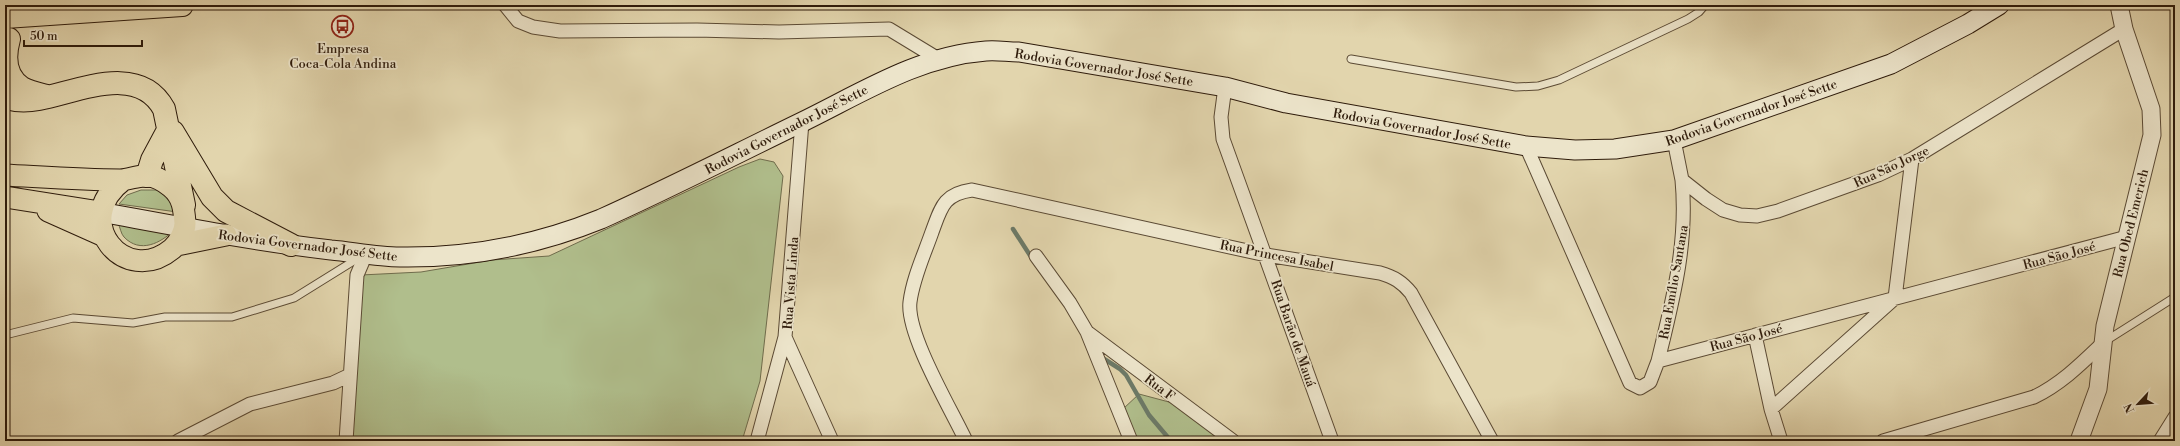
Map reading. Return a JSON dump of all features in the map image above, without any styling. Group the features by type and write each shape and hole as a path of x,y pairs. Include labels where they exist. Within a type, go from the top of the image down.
{"highway":[{"path":"5,17 182,5"},
{"path":"50,97 23,88 13,79 6,62 7,40 66,13"},
{"path":"5,98 25,101 50,97 104,83 132,84 148,91 160,102 184,206"},
{"path":"147,176 166,125"},
{"path":"166,125 212,197 231,214 291,245"}],"main road":[{"name":"Rodovia Governador José Sette","path":"226,235 291,245 398,257 445,256 500,249 569,232 637,202 802,122 877,83 940,60 986,51 1019,52 1225,87 1293,104 1526,146 1575,150 1615,149 1674,140 1891,64 1968,24 1999,5"},
{"path":"5,175 123,180 147,176 163,180 176,191 184,206 181,236 162,257 146,261 129,259 114,250 104,236 100,224 100,212 104,199 112,188 123,180"},
{"path":"11,197 100,212 181,236 226,235"},
{"path":"11,197 104,236"}],"street":[{"path":"505,5 518,21 532,27 560,31 697,30 779,32 889,28 940,60"},
{"name":"Rua Obed Emerich","path":"2081,439 2098,389 2105,326 2152,135 2153,123 2147,95 2124,29 2119,5"},
{"name":"Rua São Jorge","path":"1682,180 1723,210 1740,215 1757,216 1778,211 1878,175 1912,159 2124,29"},
{"name":"Rua Barão de Mauá","path":"1225,87 1221,117 1223,139 1332,441"},
{"name":"Rua Vista Linda","path":"757,441 785,337 802,122"},
{"path":"1674,140 1682,180"},
{"path":"1526,146 1630,383 1640,388 1650,382 1658,361"},
{"path":"1772,409 1894,298 1912,159"},
{"name":"Rua Emílio Santana","path":"1658,361 1683,243 1685,210 1682,180"},
{"name":"Rua Princesa Isabel","path":"966,441 918,342 911,321 910,303 913,288 944,202 959,192 972,190 1266,255 1380,273 1392,277 1403,283 1411,293 1492,441"},
{"name":"Rua São José","path":"1658,361 1755,334 2127,237"},
{"path":"346,441 357,275 366,254"},
{"path":"1036,256 1070,303 1087,332 1131,441"},
{"name":"Rua F","path":"1087,332 1233,441"},
{"path":"1755,334 1780,440"},
{"path":"785,337 832,441"},
{"path":"1883,441 2034,397 2052,388 2065,379 2103,343"},
{"path":"178,441 250,404 333,383 350,375"},
{"path":"2160,441 2175,417"}],"lane":[{"path":"1351,59 1516,86 1538,86 1559,80 1681,22 1699,12 1705,5"},
{"path":"5,335 73,318 133,323 165,317 232,317 294,298 366,254"},
{"path":"2103,343 2175,297"}],"green space":[{"path":"760,159 774,162 783,176 760,381 742,441 350,441 361,275 421,272 492,260 549,256 739,167"},
{"path":"141,190 159,190 172,202 177,212 119,204 127,195"},
{"path":"118,223 174,230 163,239 150,245 143,246 130,242 124,237"},
{"path":"1139,394 1184,406 1221,441 1137,441 1123,409"}],"waterway":[{"path":"1013,229 1033,260"},
{"path":"1101,357 1120,369 1126,375 1149,415 1171,441"}],"place":[{"name":"Empresa Coca-Cola Andina","path":"343,26"}]}
